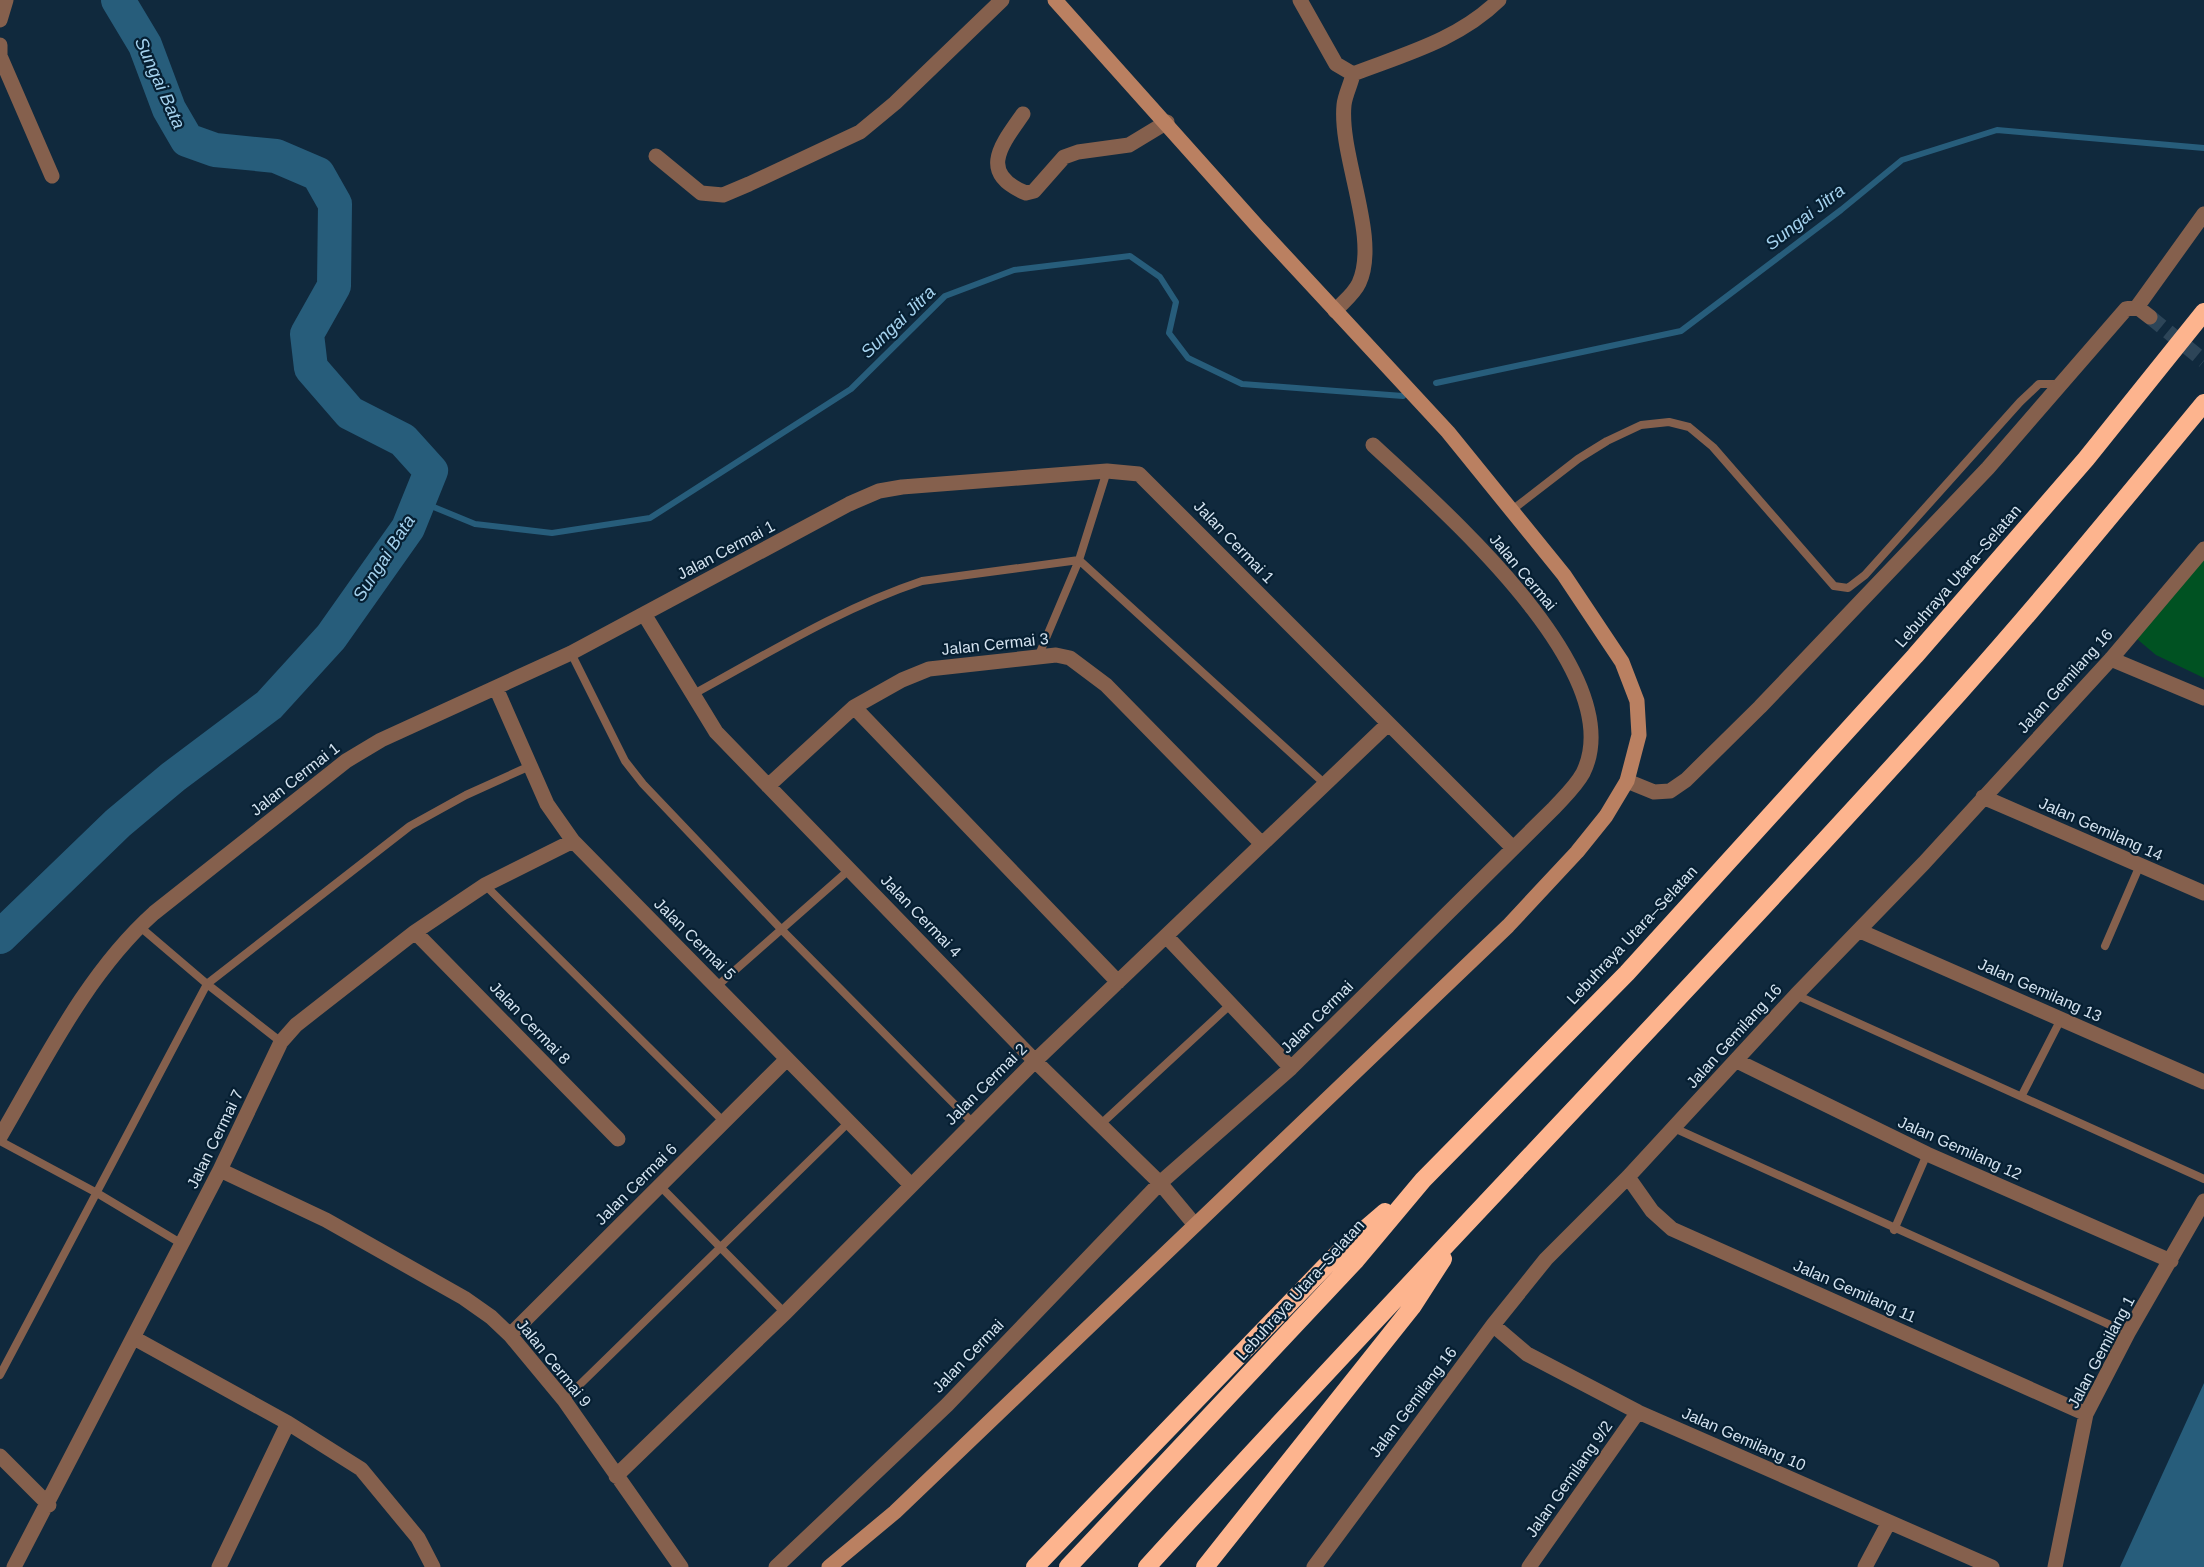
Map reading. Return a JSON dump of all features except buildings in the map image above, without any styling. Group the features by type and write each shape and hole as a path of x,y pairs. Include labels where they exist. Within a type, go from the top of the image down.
{"highway":[{"name":"Lebuhraya Utara–Selatan","path":"1068,1567 1356,1260 1423,1180 1627,972 1915,656 2086,459 2204,312"},
{"path":"1147,1567 1402,1289 1461,1233 1958,694 2062,576 2204,403"},
{"path":"1035,1567 1343,1248 1423,1180"},
{"path":"1206,1567 1412,1307 1461,1233"}],"street":[{"path":"0,20 6,0"},
{"path":"656,156 701,193 723,195 749,184 860,132 895,103 1002,0"},
{"path":"829,1567 896,1512 1508,926 1577,852 1606,816 1627,781 1639,735 1638,701 1622,662 1564,575 1448,432 1335,311 1055,0"},
{"path":"1300,0 1336,64 1353,74 1412,54 1442,40 1468,26 1499,0"},
{"path":"0,45 0,57 52,176"},
{"path":"1335,311 1358,284 1364,259 1363,230 1345,124 1344,104 1353,74"},
{"path":"1023,114 1000,148 996,162 999,172 1007,182 1026,193 1034,191 1064,157 1078,152 1129,145 1167,122"},
{"path":"1627,781 1654,792 1670,791 1686,780 1760,708 1988,468 2126,309 2137,307 2204,214"},
{"path":"2137,307 2150,317"},
{"name":"Jalan Cermai","path":"776,1567 947,1405 1160,1183 1291,1068 1554,808 1584,772 1590,744 1590,719 1583,690 1532,606 1469,536 1373,444"},
{"name":"Jalan Cermai 1","path":"0,1139 100,973 140,926 346,760 381,740 571,653 849,504 879,491 902,487 1107,471 1139,474 1154,486 1512,847"},
{"name":"Jalan Gemilang 16","path":"1314,1567 1493,1325 1546,1259 1628,1177 1796,995 1860,931 2111,659 2204,549"},
{"name":"Jalan Cermai 4","path":"644,614 716,732 1035,1061 1160,1183 1195,1225"},
{"name":"Jalan Cermai 3","path":"768,786 854,707 878,691 929,669 1056,655 1071,658 1085,666 1156,734 1262,844"},
{"path":"2111,659 2204,698"},
{"name":"Jalan Cermai 5","path":"496,688 547,804 573,842 911,1185"},
{"path":"854,707 1118,982"},
{"name":"Jalan Cermai 2","path":"616,1476 784,1313 1035,1061 1388,724"},
{"name":"Jalan Gemilang 14","path":"1983,797 2204,893"},
{"name":"Jalan Cermai 7","path":"14,1567 220,1170 281,1042 296,1025 415,932 485,885 573,842"},
{"name":"Jalan Gemilang 13","path":"1860,931 2204,1083"},
{"name":"Jalan Cermai 8","path":"415,932 618,1139"},
{"path":"1166,936 1291,1068"},
{"name":"Jalan Cermai 6","path":"510,1335 787,1059"},
{"name":"Jalan Gemilang 12","path":"1737,1061 1927,1154 2171,1261"},
{"name":"Jalan Cermai 9","path":"220,1170 326,1220 464,1298 510,1335 564,1400 681,1567"},
{"name":"Jalan Gemilang 11","path":"1628,1177 1652,1211 1671,1229 2086,1414"},
{"name":"Jalan Gemilang 1","path":"2055,1567 2086,1414 2128,1333 2204,1201"},
{"name":"Jalan Gemilang 10","path":"1493,1325 1527,1354 1638,1412 1992,1567"},
{"path":"134,1338 288,1423 361,1469 418,1538 433,1567"},
{"name":"Jalan Gemilang 9/2","path":"1529,1567 1638,1412"},
{"path":"219,1567 288,1423"},
{"path":"0,1456 48,1505"},
{"path":"1865,1567 1889,1522"}],"lane":[{"path":"1512,510 1578,459 1607,441 1641,425 1669,422 1689,427 1713,447 1834,586 1848,588 1865,575 2020,402 2039,384 2061,384"},
{"path":"1038,657 1079,560 1107,471"},
{"path":"692,694 863,602 901,588 922,581 1079,560 1325,784"},
{"path":"571,653 625,761 643,784 781,929 973,1123"},
{"path":"0,1375 207,984 410,826 466,795 530,766"},
{"path":"2105,946 2140,865"},
{"path":"716,987 851,869"},
{"path":"485,885 724,1122"},
{"path":"140,926 207,984 281,1042"},
{"path":"1796,995 2204,1179"},
{"path":"1101,1124 1231,1004"},
{"path":"2022,1095 2061,1019"},
{"path":"564,1400 849,1122"},
{"path":"1674,1128 1894,1230 2128,1333"},
{"path":"0,1139 182,1244"},
{"path":"1894,1230 1927,1154"},
{"path":"660,1186 784,1313"}],"green space":[{"path":"2204,557 2204,678 2156,655 2137,639"}],"water":[{"path":"2204,1383 2204,1567 2120,1567"}],"waterway":[{"name":"Sungai Bata","path":"0,937 118,823 173,777 269,705 331,637 408,528 431,471 403,440 350,413 311,368 307,334 334,286 335,204 318,174 276,156 215,150 187,140 169,109 145,45 118,0"},
{"name":"Sungai Jitra","path":"1436,383 1681,331 1841,210 1902,160 1997,130 2204,148"},
{"name":"Sungai Jitra","path":"419,501 475,524 552,533 650,518 851,389 945,296 1014,270 1130,256 1160,277 1176,302 1169,333 1188,358 1242,384 1403,396"}],"tunnel":[{"path":"2150,317 2204,361"}]}
